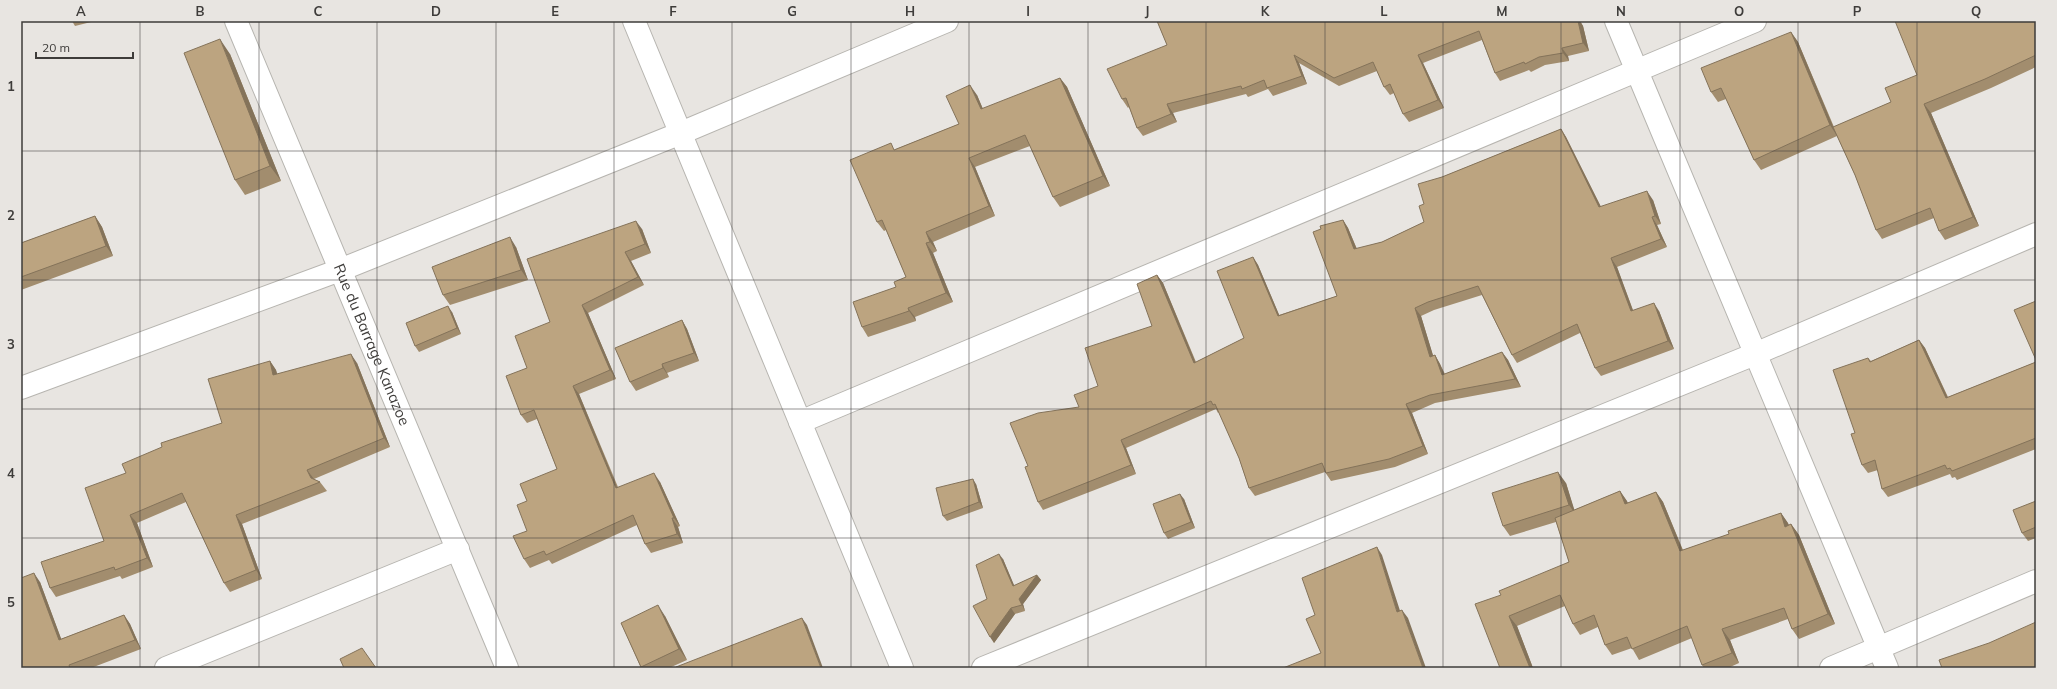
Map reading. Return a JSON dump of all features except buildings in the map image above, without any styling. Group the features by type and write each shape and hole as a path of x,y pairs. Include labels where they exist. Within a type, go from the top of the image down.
{"street":[{"name":"Rue du Barrage Kanazoe","path":"236,21 507,668"},
{"path":"634,21 902,668"},
{"path":"21,388 340,270 680,133 947,21"},
{"path":"1616,21 1883,658"},
{"path":"800,422 1636,69 1755,21"},
{"path":"983,668 1755,354 2036,234"},
{"path":"166,668 458,550"},
{"path":"1831,668 1883,658 2036,581"}]}
